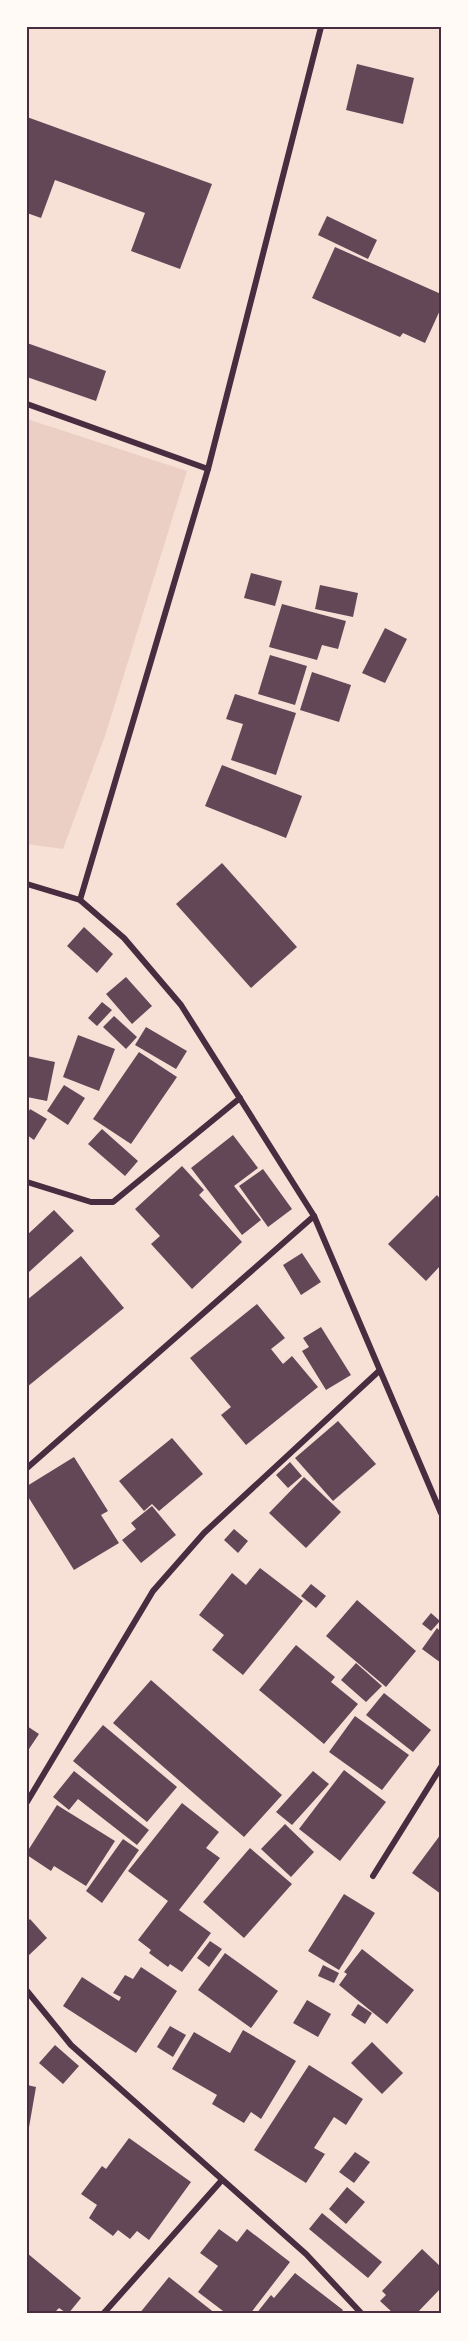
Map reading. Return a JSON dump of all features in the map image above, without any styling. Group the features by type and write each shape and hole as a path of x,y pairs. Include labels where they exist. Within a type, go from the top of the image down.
{"street":[{"path":"80,900 208,469 321,27"},
{"path":"27,404 208,469"},
{"path":"27,884 80,900 124,938 181,1005 314,1216 441,1513"},
{"path":"27,1182 91,1202 113,1202 240,1098"},
{"path":"27,1468 314,1216"},
{"path":"27,1802 153,1591 204,1533 379,1371"},
{"path":"373,1876 441,1767"},
{"path":"27,1991 70,2044 306,2254 363,2314"},
{"path":"103,2314 222,2180"}],"shaded area":[{"path":"27,419 187,471 105,736 63,849 27,844"}],"building":[{"path":"357,64 414,78 403,124 346,110"},
{"path":"27,117 212,184 180,269 131,251 145,213 55,180 41,218 27,213"},
{"path":"327,216 377,240 368,259 318,235"},
{"path":"335,247 441,294 441,308 425,343 403,333 400,337 312,298"},
{"path":"27,343 106,371 96,401 27,377"},
{"path":"251,573 282,581 275,606 244,598"},
{"path":"320,585 358,593 353,617 315,609"},
{"path":"282,604 346,621 338,649 322,645 317,660 269,647"},
{"path":"385,628 407,639 385,683 362,673"},
{"path":"270,655 307,666 295,705 258,694"},
{"path":"312,672 351,685 339,722 300,710"},
{"path":"235,694 296,713 276,775 231,760 243,724 226,719"},
{"path":"222,765 302,796 286,838 205,806"},
{"path":"222,863 297,947 251,988 176,904"},
{"path":"84,927 113,954 97,973 67,946"},
{"path":"126,977 152,1006 132,1024 106,994"},
{"path":"102,1002 112,1010 97,1026 88,1018"},
{"path":"114,1016 137,1037 126,1049 103,1027"},
{"path":"146,1027 187,1051 176,1069 135,1045"},
{"path":"78,1035 115,1049 99,1091 63,1077"},
{"path":"139,1052 177,1077 131,1144 93,1119"},
{"path":"27,1056 55,1062 47,1101 27,1097"},
{"path":"64,1085 85,1098 68,1125 47,1111"},
{"path":"30,1109 47,1119 34,1140 27,1135 27,1115"},
{"path":"102,1129 138,1161 125,1176 88,1144"},
{"path":"233,1135 258,1168 234,1186 261,1220 242,1235 191,1168"},
{"path":"182,1166 204,1190 199,1195 242,1242 192,1289 151,1244 160,1236 135,1209"},
{"path":"263,1169 292,1209 268,1227 239,1186"},
{"path":"437,1195 441,1200 441,1265 426,1281 388,1244"},
{"path":"54,1210 74,1231 29,1272 27,1269 27,1235"},
{"path":"302,1253 321,1282 301,1295 283,1265"},
{"path":"81,1256 124,1308 27,1387 27,1300"},
{"path":"257,1304 285,1338 271,1349 283,1364 292,1356 318,1387 246,1445 221,1415 231,1407 190,1358"},
{"path":"321,1327 351,1375 326,1390 302,1351 309,1347 303,1338"},
{"path":"338,1421 376,1464 333,1501 295,1458"},
{"path":"172,1438 203,1474 159,1511 152,1504 144,1511 119,1481"},
{"path":"74,1457 108,1511 101,1515 119,1543 74,1570 27,1495 27,1486"},
{"path":"290,1462 302,1476 288,1488 276,1475"},
{"path":"304,1477 341,1512 306,1548 269,1513"},
{"path":"152,1506 176,1535 141,1563 122,1540 136,1529 131,1523"},
{"path":"234,1529 248,1541 238,1553 224,1540"},
{"path":"260,1568 303,1601 243,1675 212,1650 224,1635 199,1615 232,1573 246,1585"},
{"path":"311,1584 326,1596 316,1608 301,1596"},
{"path":"357,1600 416,1651 386,1687 326,1636"},
{"path":"431,1613 440,1621 431,1631 422,1624"},
{"path":"437,1628 441,1632 441,1663 422,1649"},
{"path":"296,1645 335,1677 331,1682 358,1704 324,1744 259,1690"},
{"path":"356,1663 382,1686 366,1702 341,1680"},
{"path":"151,1680 282,1795 244,1837 113,1723"},
{"path":"384,1693 431,1730 413,1752 366,1715"},
{"path":"355,1716 409,1755 382,1790 329,1752"},
{"path":"103,1725 177,1787 147,1822 73,1761"},
{"path":"27,1726 39,1734 27,1752"},
{"path":"344,1770 386,1802 340,1861 299,1829"},
{"path":"74,1771 149,1830 137,1845 78,1799 69,1810 53,1797"},
{"path":"313,1771 329,1784 292,1825 276,1812"},
{"path":"182,1803 219,1832 206,1848 220,1858 179,1910 211,1933 182,1972 170,1964 168,1967 149,1953 151,1950 138,1940 168,1901 128,1871"},
{"path":"57,1805 115,1841 86,1886 54,1866 51,1871 27,1855"},
{"path":"285,1824 314,1852 291,1877 261,1849"},
{"path":"441,1834 441,1894 412,1873"},
{"path":"123,1839 139,1850 102,1903 86,1891"},
{"path":"250,1848 292,1884 244,1938 203,1902"},
{"path":"344,1894 375,1913 339,1970 308,1951"},
{"path":"30,1919 47,1938 27,1957 27,1922"},
{"path":"210,1941 222,1949 209,1967 197,1958"},
{"path":"362,1949 414,1990 387,2024 339,1985 347,1974 344,1972"},
{"path":"225,1953 278,1991 251,2028 198,1990"},
{"path":"323,1965 339,1973 334,1983 318,1976"},
{"path":"141,1967 177,1991 136,2053 63,2006 82,1977 119,2001 121,1997 113,1993 125,1975 133,1979"},
{"path":"307,2000 331,2014 318,2037 293,2023"},
{"path":"358,2004 372,2013 365,2024 351,2015"},
{"path":"170,2026 186,2035 173,2057 157,2047"},
{"path":"243,2030 296,2061 261,2119 251,2112 244,2123 212,2104 217,2095 172,2069 194,2032 230,2053"},
{"path":"372,2042 403,2073 382,2094 351,2063"},
{"path":"55,2045 79,2066 63,2084 39,2063"},
{"path":"309,2065 363,2099 346,2125 334,2117 314,2148 325,2154 306,2183 254,2150"},
{"path":"27,2085 36,2087 28,2133 27,2133"},
{"path":"129,2138 191,2182 149,2240 137,2231 130,2239 118,2230 113,2236 89,2218 97,2205 81,2194 102,2166 106,2169"},
{"path":"355,2152 370,2162 354,2183 339,2172"},
{"path":"347,2187 365,2202 346,2224 329,2209"},
{"path":"322,2213 382,2262 368,2278 309,2229"},
{"path":"219,2229 237,2242 247,2229 290,2262 250,2314 227,2314 198,2292 218,2266 200,2253"},
{"path":"422,2249 441,2267 441,2288 416,2314 394,2314 380,2301 386,2295 382,2291"},
{"path":"27,2253 81,2298 68,2314 59,2308 53,2314 27,2314"},
{"path":"295,2273 343,2310 340,2314 256,2314 271,2295 274,2298"},
{"path":"169,2277 216,2314 139,2314"}]}
